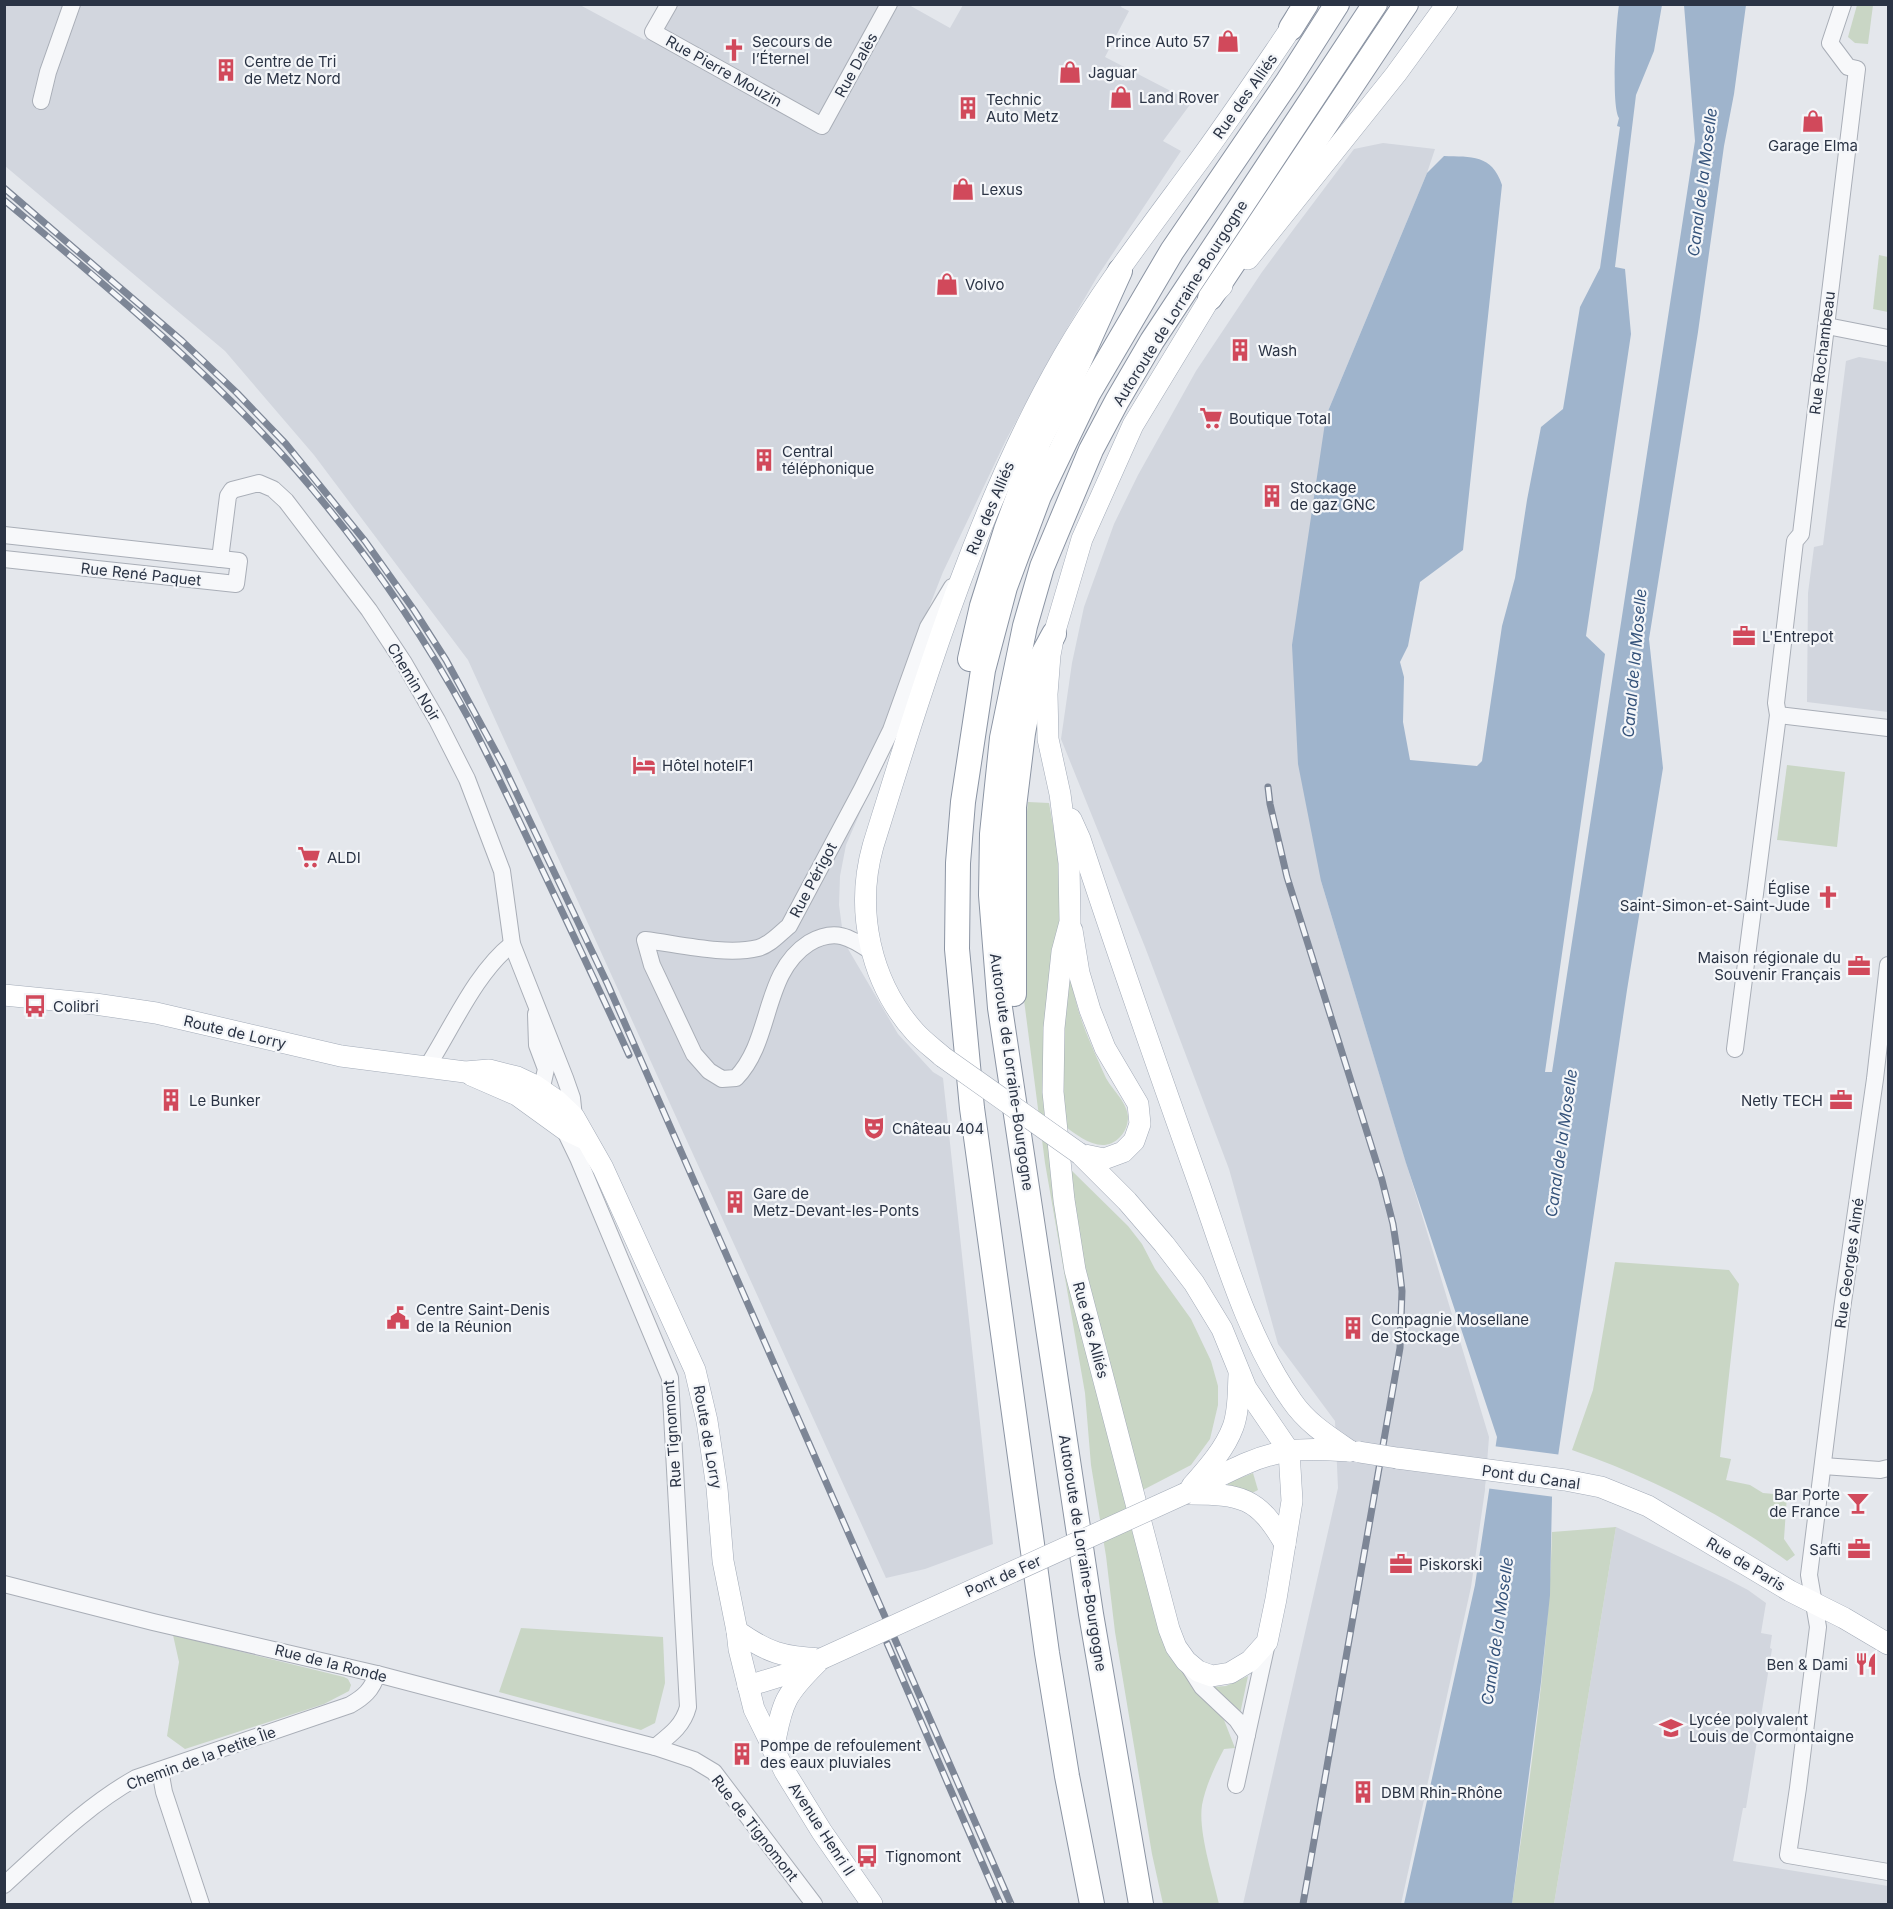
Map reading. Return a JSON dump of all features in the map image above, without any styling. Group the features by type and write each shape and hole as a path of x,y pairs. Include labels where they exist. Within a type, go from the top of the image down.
{"highway":[{"path":"1291,28 1304,4"},
{"name":"Autoroute de Lorraine-Bourgogne","path":"1092,1905 1066,1776 1047,1653 972,1108 957,949 958,863 963,802 983,670 1005,587 1039,496 1088,394 1172,251 1288,81 1337,4"},
{"name":"Autoroute de Lorraine-Bourgogne","path":"1141,1905 1091,1614 1000,1008 991,895 992,834 1004,726 1025,626 1042,567 1091,450 1146,351 1375,4"},
{"path":"1210,298 1406,4"},
{"path":"963,802 958,721 982,606 1006,530 1039,441 1078,364 1120,271"},
{"path":"1010,1079 1018,1041 1013,983 1014,807 1023,733 1035,669 1054,634"}],"main road":[{"name":"Rue des Alliés","path":"1186,1662 1176,1647 1169,1629 1075,1270 1065,1200 1053,1092 1054,1028 1062,952 1070,922 1070,863 1060,794 1048,740 1047,694 1050,655 1082,538 1132,425 1210,298 1239,270 1396,74 1447,4"},
{"name":"Rue des Alliés","path":"1239,1375 1222,1329 1194,1283 1127,1201 1080,1154 943,1057 915,1033 884,985 872,952 865,906 869,862 922,694 968,561 1017,445 1063,357 1120,271 1223,128 1291,28"},
{"name":"Rue des Alliés","path":"1060,794 1080,839 1195,1173 1252,1329 1292,1402 1309,1423 1354,1452"},
{"path":"1070,922 1079,973 1090,1011 1105,1048 1138,1104 1140,1124 1134,1141 1123,1152 1104,1159 1080,1154"},
{"name":"Route de Lorry","path":"4,995 156,1013 321,1052 465,1072 489,1070 517,1077 569,1123 585,1139 606,1175 698,1381 707,1421 717,1488 723,1561 748,1686"},
{"path":"1186,1662 1198,1671 1212,1676 1230,1673 1250,1661 1267,1642 1286,1544 1292,1501 1289,1451 1239,1375"},
{"path":"1186,1493 1209,1467 1233,1427 1239,1375"},
{"path":"1186,1493 1265,1456 1314,1449 1354,1452"},
{"name":"Pont du Canal","path":"1354,1452 1565,1480 1601,1487"},
{"name":"Rue de Paris","path":"1601,1487 1648,1506 1790,1591 1888,1644"},
{"path":"1186,1493 1228,1495 1248,1501 1276,1528 1286,1544"},
{"name":"Pont de Fer","path":"748,1686 797,1671 1186,1493"},
{"path":"737,1631 766,1650 789,1657 821,1659"},
{"path":"773,1749 787,1699 821,1659"},
{"name":"Avenue Henri II","path":"748,1686 757,1717 773,1749 822,1832 872,1905"}],"street":[{"path":"41,101 48,72 72,4"},
{"name":"Rue Pierre Mouzin","path":"669,4 653,32 822,126"},
{"name":"Rue Dalès","path":"822,126 889,4"},
{"name":"Rue Rochambeau","path":"1735,1049 1778,715 1776,703 1795,541 1801,534 1857,69 1848,67 1830,43 1843,4"},
{"path":"1827,326 1888,338"},
{"name":"Chemin Noir","path":"232,490 259,483 273,489 286,501 369,610 404,663 437,720 467,779 502,872 512,944 572,1098 569,1123"},
{"name":"Rue René Paquet","path":"220,559 228,496 232,490"},
{"name":"Rue René Paquet","path":"4,535 238,561 236,584 4,559"},
{"name":"Rue Périgot","path":"872,952 837,934 820,937 798,950 784,968 777,984 751,1059 736,1078 722,1079 709,1071 694,1054 652,965 645,940 721,951 759,948 789,926 891,730 928,627 968,561"},
{"path":"1778,715 1888,728"},
{"path":"427,1067 482,976 494,960 512,944"},
{"name":"Rue Georges Aimé","path":"1888,965 1883,1061 1842,1309 1809,1575 1818,1627 1788,1855 1888,1872"},
{"name":"Chemin Noir","path":"536,1004 537,1045 546,1070 540,1099"},
{"name":"Rue Tignomont","path":"569,1123 578,1158 670,1378 688,1707 678,1727 655,1747"},
{"path":"1823,1466 1880,1470 1888,1468"},
{"name":"Rue de la Ronde","path":"4,1584 153,1622 377,1674 655,1747"},
{"path":"1236,1785 1267,1642"},
{"path":"1186,1662 1202,1687 1237,1720 1247,1735"},
{"name":"Chemin de la Petite Île","path":"4,1885 88,1810 117,1788 136,1778 350,1705 368,1693 377,1674"},
{"name":"Rue de Tignomont","path":"655,1747 694,1760 714,1772 814,1905"},
{"path":"160,1770 164,1792 201,1905"}],"shaded area":[{"path":"4,5 580,5 645,40 668,5 909,5 950,28 963,5 1122,5 1121,7 1129,11 1105,57 1192,102 1163,141 1181,151 1097,277 1055,349 1006,440 943,572 926,615 866,799 846,845 840,876 839,905 844,942 898,1034 933,1072 943,1078 993,1544 925,1569 886,1578 468,660 314,455 225,351 5,166"},
{"path":"1383,143 1435,149 1326,416 1321,881 1489,1437 1485,1490 1471,1587 1401,1904 1243,1904 1338,1488 1335,1421 1278,1344 1229,1169 1145,947 1061,739 1072,663 1084,607 1114,524 1138,475 1196,371 1262,272 1354,149"},
{"path":"1859,357 1888,362 1888,712 1807,702 1808,593 1814,547 1823,545 1846,361"},
{"name":"Lycée polyvalent Louis de Cormontaigne","path":"1616,1527 1727,1579 1766,1603 1761,1633 1772,1635 1770,1648 1772,1649 1746,1808 1743,1808 1733,1861 1888,1886 1888,1904 1554,1904"}],"green space":[{"path":"1857,5 1873,5 1868,44 1855,43 1848,37"},
{"path":"1879,255 1888,257 1888,312 1873,309"},
{"path":"1787,765 1845,772 1837,847 1777,840"},
{"path":"1028,802 1049,803 1061,890 1048,1110 1126,1492 1168,1655 1224,1720 1235,1748 1224,1749 1211,1776 1202,1805 1204,1841 1219,1904 1163,1904 1152,1854 1115,1632 1106,1556 1091,1465 1085,1393 1045,1163 1024,1000 1023,849"},
{"path":"1071,961 1074,993 1084,1028 1105,1076 1127,1110 1128,1122 1122,1135 1106,1145 1091,1143 1063,1125 1064,1002"},
{"path":"1068,1167 1128,1226 1142,1244 1155,1269 1191,1319 1211,1361 1218,1386 1218,1405 1210,1439 1191,1465 1141,1491 1084,1265"},
{"path":"1615,1262 1729,1270 1739,1284 1720,1457 1731,1459 1726,1480 1750,1485 1763,1493 1787,1495 1784,1539 1795,1555 1787,1561 1737,1527 1684,1498 1600,1460 1572,1450 1593,1390"},
{"path":"1253,1473 1258,1490 1250,1494 1228,1486 1228,1483"},
{"path":"1616,1527 1554,1904 1512,1904 1543,1672 1552,1532"},
{"path":"521,1628 663,1637 665,1683 655,1723 641,1730 499,1692"},
{"path":"173,1635 344,1677 351,1685 349,1691 324,1704 185,1749 167,1736 179,1662"},
{"path":"1248,1676 1240,1714 1211,1687 1226,1686"}],"water":[{"name":"Canal de la Moselle","path":"1619,5 1662,5 1654,51 1636,95 1615,267 1625,269 1631,334 1586,636 1605,654 1545,1072 1552,1072 1695,141 1684,5 1746,5 1698,332 1649,639 1663,768 1627,990 1552,1497 1550,1595 1512,1904 1404,1904 1475,1585 1497,1437 1406,1163 1321,881 1298,764 1292,645 1326,416 1427,173 1444,156 1479,159 1493,168 1502,185 1463,550 1420,582 1408,646 1400,662 1404,677 1403,722 1410,760 1477,766 1482,761 1502,626 1515,578 1541,427 1563,409 1580,307 1600,268 1620,127 1617,126 1619,118 1615,98"}],"pier":[{"path":"1493,1446 1562,1455 1555,1497 1485,1488"}],"railway":[{"path":"4,188 182,341 286,444 365,541 446,660 503,765 608,985 1011,1904"},
{"path":"4,200 193,364 297,471 368,559 411,622 469,719 629,1055"},
{"path":"1268,787 1287,877 1382,1180 1393,1224 1402,1291 1400,1348 1303,1904"},
{"path":"887,1643 1000,1904"}],"place":[{"name":"Prince Auto 57","path":"1228,41"},
{"name":"Secours de l’Éternel","path":"734,50"},
{"name":"Centre de Tri de Metz Nord","path":"226,70"},
{"name":"Jaguar","path":"1070,72"},
{"name":"Land Rover","path":"1121,97"},
{"name":"Technic Auto Metz","path":"968,108"},
{"name":"Garage Elma","path":"1813,121"},
{"name":"Lexus","path":"963,189"},
{"name":"Volvo","path":"947,284"},
{"name":"Wash","path":"1240,350"},
{"name":"Boutique Total","path":"1211,418"},
{"name":"Central téléphonique","path":"764,460"},
{"name":"Stockage de gaz GNC","path":"1272,496"},
{"name":"L'Entrepot","path":"1744,636"},
{"name":"Hôtel hotelF1","path":"644,765"},
{"name":"ALDI","path":"309,857"},
{"name":"Église Saint-Simon-et-Saint-Jude","path":"1828,897"},
{"name":"Maison régionale du Souvenir Français","path":"1859,966"},
{"name":"Colibri","path":"35,1006"},
{"name":"Le Bunker","path":"171,1100"},
{"name":"Netly TECH","path":"1841,1100"},
{"name":"Château 404","path":"874,1128"},
{"name":"Gare de Metz-Devant-les-Ponts","path":"735,1202"},
{"name":"Centre Saint-Denis de la Réunion","path":"398,1318"},
{"name":"Compagnie Mosellane de Stockage","path":"1353,1328"},
{"name":"Bar Porte de France","path":"1858,1503"},
{"name":"Safti","path":"1859,1549"},
{"name":"Piskorski","path":"1401,1564"},
{"name":"Ben & Dami","path":"1866,1664"},
{"name":"Lycée polyvalent Louis de Cormontaigne","path":"1671,1728"},
{"name":"Pompe de refoulement des eaux pluviales","path":"742,1754"},
{"name":"DBM Rhin-Rhône","path":"1363,1792"},
{"name":"Tignomont","path":"867,1856"}]}
